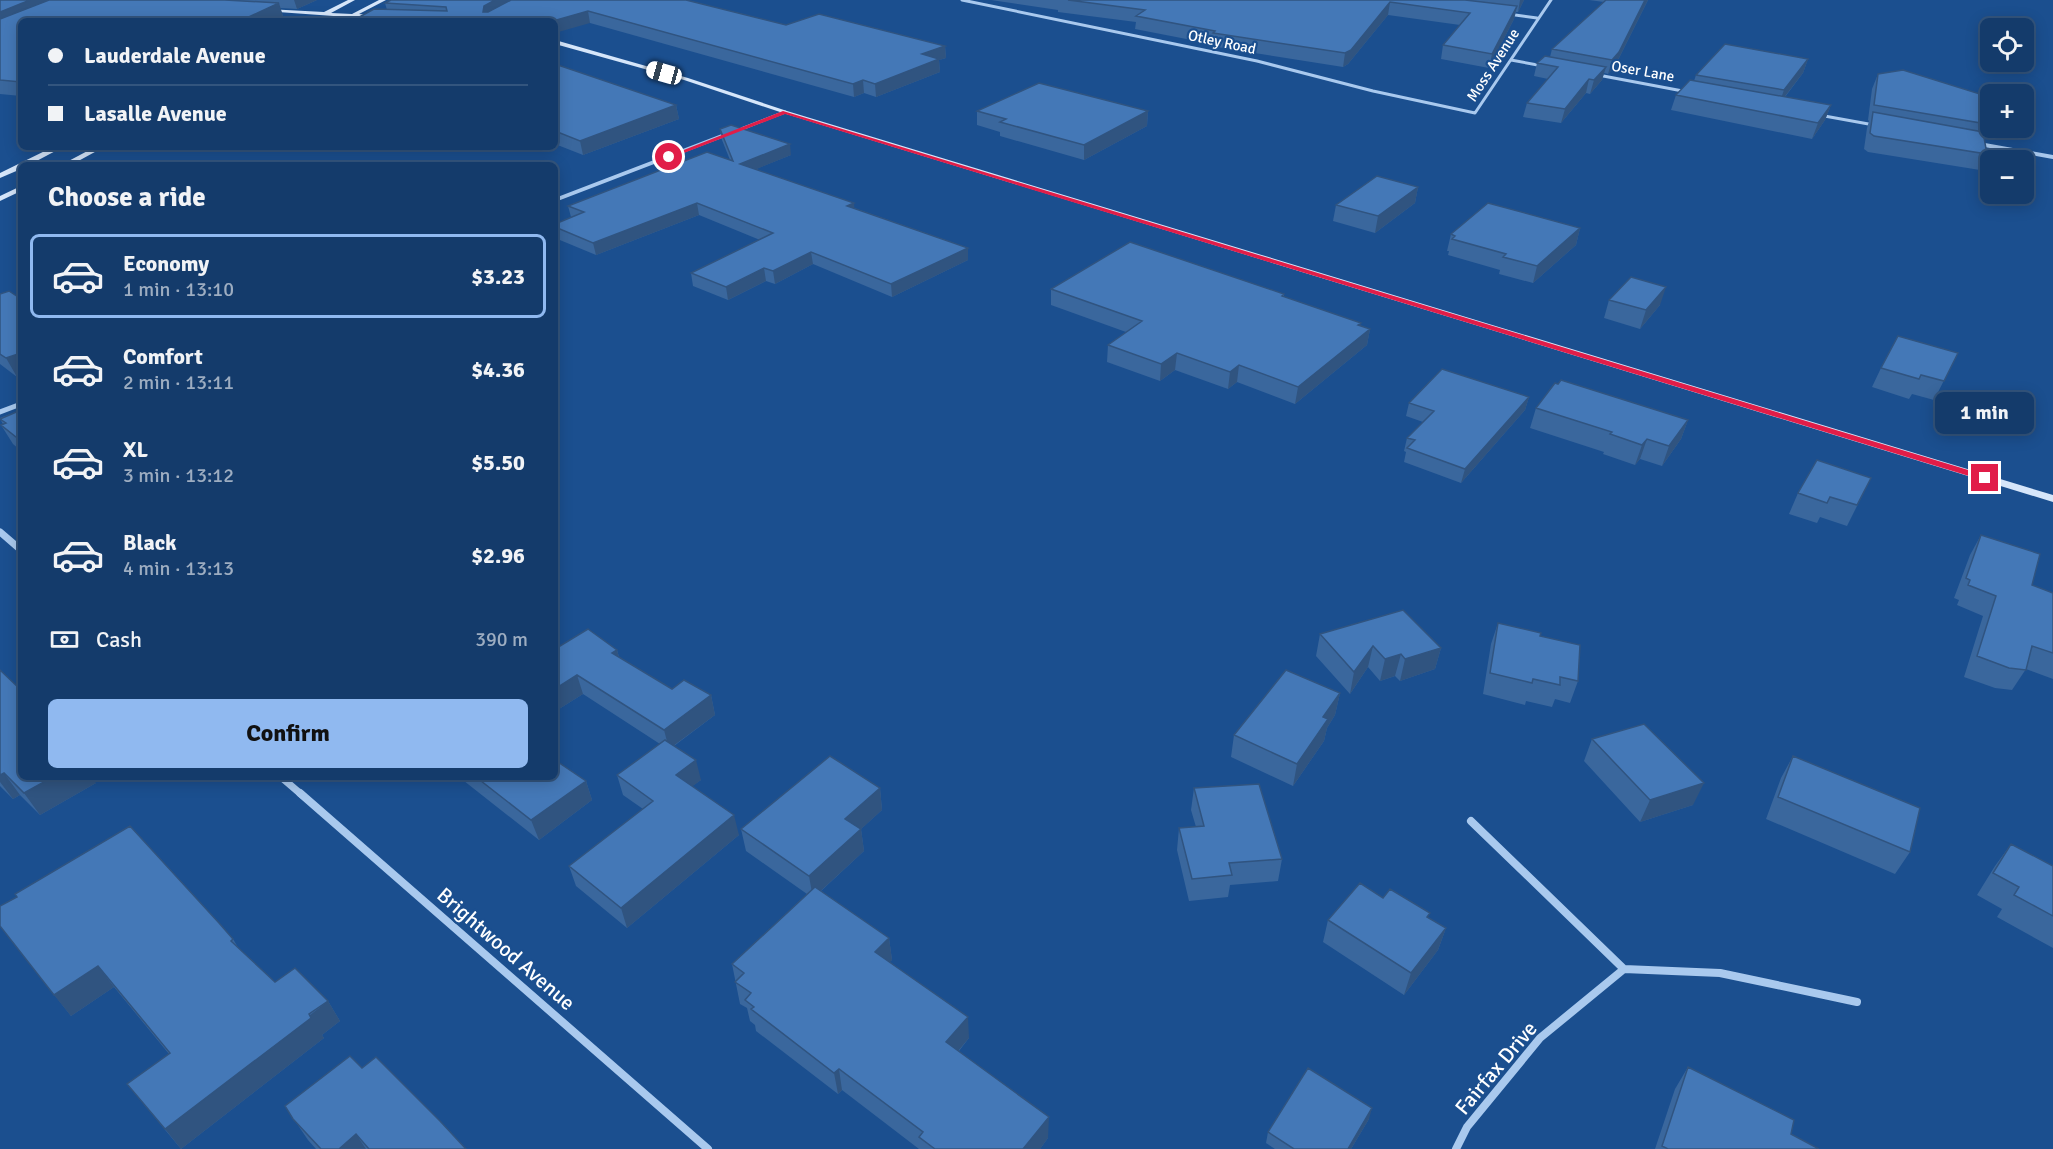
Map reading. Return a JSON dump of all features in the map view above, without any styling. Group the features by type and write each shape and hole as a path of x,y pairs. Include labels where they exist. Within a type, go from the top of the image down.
{"main road":[{"path":"316,18 352,0"},
{"path":"347,18 383,0"},
{"path":"254,11 378,18"},
{"path":"558,43 686,79 785,112 2053,499"},
{"path":"28,162 53,150"},
{"path":"71,162 94,150"},
{"path":"0,176 18,167"},
{"path":"0,199 18,190"}],"street":[{"name":"Otley Road","path":"962,0 1257,61 1373,91 1475,113"},
{"name":"Moss Avenue","path":"1475,113 1551,0"},
{"path":"1502,14 1537,18"},
{"path":"1511,60 1547,66"},
{"name":"Oser Lane","path":"1594,75 1688,92"},
{"path":"558,199 785,112"},
{"path":"1818,115 1876,126"},
{"path":"1971,143 2053,158"},
{"path":"0,412 18,405"},
{"path":"0,532 18,547"},
{"name":"Brightwood Avenue","path":"284,780 708,1149"},
{"path":"1471,821 1624,969 1720,973 1857,1002"},
{"name":"Fairfax Drive","path":"1456,1149 1467,1127 1540,1038 1624,969"}],"building":[{"path":"0,0 30,0 0,12"},
{"path":"49,0 225,0 279,3 246,18 18,18 18,82 0,80 0,19"},
{"path":"391,0 495,0 484,6 483,12 488,12 511,0 686,0 786,25 819,14 945,46 922,54 939,59 875,84 863,80 853,84 588,11 558,20 358,18 374,9 447,11 446,7 385,3"},
{"path":"1068,0 1465,0 1517,6 1492,54 1443,45 1470,13 1390,2 1351,50 1345,53 1213,33 1215,31 1136,16 1145,10"},
{"path":"1606,0 1645,0 1619,52 1612,60 1552,49"},
{"path":"1725,44 1808,59 1784,90 1696,75"},
{"path":"1545,56 1606,67 1594,80 1589,79 1565,109 1527,103 1558,67 1537,63"},
{"path":"558,65 676,105 580,141 558,132"},
{"path":"1903,70 1980,94 1980,123 1874,105 1878,74"},
{"path":"1690,80 1831,105 1818,123 1676,95"},
{"path":"1039,83 1148,111 1084,145 1000,122 1006,119 977,111"},
{"path":"1873,112 1980,131 1980,138 1984,138 1986,150 1980,150 1980,153 1874,136 1870,133"},
{"path":"731,125 790,144 740,164 854,203 847,206 968,248 891,284 811,252 773,271 764,268 726,287 691,273 773,233 697,203 593,243 558,228 558,223 584,212 568,206 707,152 733,161 720,129"},
{"path":"1377,176 1418,187 1378,216 1336,205"},
{"path":"1488,203 1580,228 1537,266 1503,257 1506,254 1452,239 1455,236 1451,234"},
{"path":"1130,242 1284,294 1282,296 1361,323 1358,325 1370,329 1298,387 1239,365 1230,372 1177,353 1161,364 1108,345 1142,321 1051,289"},
{"path":"1631,277 1666,287 1646,310 1609,300"},
{"path":"9,291 18,297 18,354 6,358 0,354 0,294"},
{"path":"1898,336 1958,353 1944,381 1921,375 1919,379 1881,368"},
{"path":"1442,369 1529,397 1465,469 1407,448 1415,440 1407,438 1434,411 1409,403"},
{"path":"1561,380 1688,420 1669,446 1647,439 1642,445 1610,434 1612,432 1536,408 1555,383 1558,384"},
{"path":"18,411 18,439 1,425 6,423 0,419"},
{"path":"1817,460 1871,478 1857,505 1830,497 1827,503 1798,493"},
{"path":"1981,535 2040,554 2032,585 2053,593 2053,653 2032,646 2026,670 2009,668 1977,656 1996,596 1968,585 1970,580 1966,578"},
{"path":"1403,610 1441,648 1405,659 1401,654 1385,659 1373,646 1354,672 1320,634"},
{"path":"1498,623 1580,645 1578,681 1560,677 1560,685 1533,679 1532,683 1490,673"},
{"path":"588,629 617,650 612,653 672,689 684,680 711,695 664,730 577,675 558,687 558,647"},
{"path":"0,670 18,687 18,780 48,780 24,793 4,773 0,775"},
{"path":"1286,670 1340,693 1323,717 1328,719 1297,764 1234,735"},
{"path":"1644,724 1704,783 1650,800 1592,739"},
{"path":"665,740 696,760 676,775 734,815 621,908 569,866 653,801 617,775"},
{"path":"830,756 880,788 845,819 861,829 809,876 741,829"},
{"path":"1793,756 1920,808 1910,852 1778,797"},
{"path":"558,762 586,781 531,820 480,780 558,780"},
{"path":"1259,784 1282,859 1229,863 1232,875 1192,879 1179,828 1204,826 1194,788"},
{"path":"130,826 219,923 233,939 231,941 275,982 295,968 328,1001 309,1014 311,1018 165,1129 127,1084 170,1053 98,966 54,995 0,926 0,906 17,897 15,894"},
{"path":"2011,844 2053,866 2053,916 2014,895 2019,887 1993,873"},
{"path":"1360,883 1383,898 1390,889 1430,913 1427,917 1446,928 1411,973 1328,920"},
{"path":"815,887 889,938 875,952 968,1017 946,1042 1049,1117 1023,1149 935,1149 919,1137 923,1132 839,1069 834,1073 751,1009 754,1007 745,1000 751,993 735,982 744,973 732,964"},
{"path":"350,1056 362,1068 376,1057 466,1149 369,1149 356,1134 339,1149 321,1149 293,1119 285,1106"},
{"path":"1688,1067 1794,1120 1791,1134 1819,1149 1668,1149 1662,1146"},
{"path":"1308,1068 1372,1108 1348,1149 1294,1149 1268,1132"}],"route":[{"path":"669,157 785,112 1985,478"}]}
